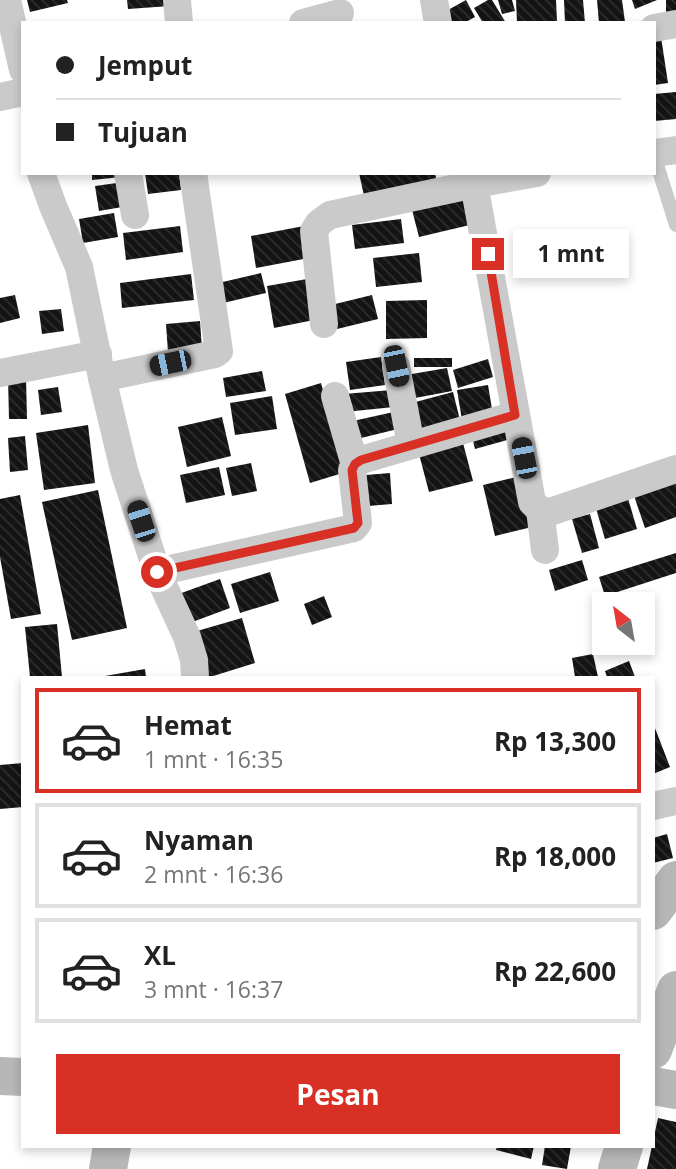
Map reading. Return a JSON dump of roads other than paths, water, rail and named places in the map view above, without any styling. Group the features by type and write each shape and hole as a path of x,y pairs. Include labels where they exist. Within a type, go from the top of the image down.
{"street":[{"path":"7,0 21,62"},
{"path":"177,0 178,21"},
{"path":"434,0 438,21"},
{"path":"310,21 340,13"},
{"path":"656,28 676,24"},
{"path":"0,97 21,92"},
{"path":"656,154 676,150"},
{"path":"42,175 79,267 124,470 157,572 187,637 194,660 195,676"},
{"path":"128,175 135,215"},
{"path":"0,373 100,366 215,354 219,351 193,175"},
{"path":"324,324 314,231 318,223 330,215 474,179 516,175"},
{"path":"474,179 532,502 540,510 550,512 676,469"},
{"path":"396,366 411,445"},
{"path":"335,396 355,464"},
{"path":"157,572 354,528 358,523 352,470 355,464 515,415"},
{"path":"540,510 545,550"},
{"path":"655,806 676,802"},
{"path":"655,908 676,880"},
{"path":"655,1045 676,990"},
{"path":"0,1076 21,1077"},
{"path":"655,1086 676,1090"},
{"path":"108,1169 112,1148"},
{"path":"617,1169 623,1148"}],"lane":[{"path":"656,160 676,225"}]}
